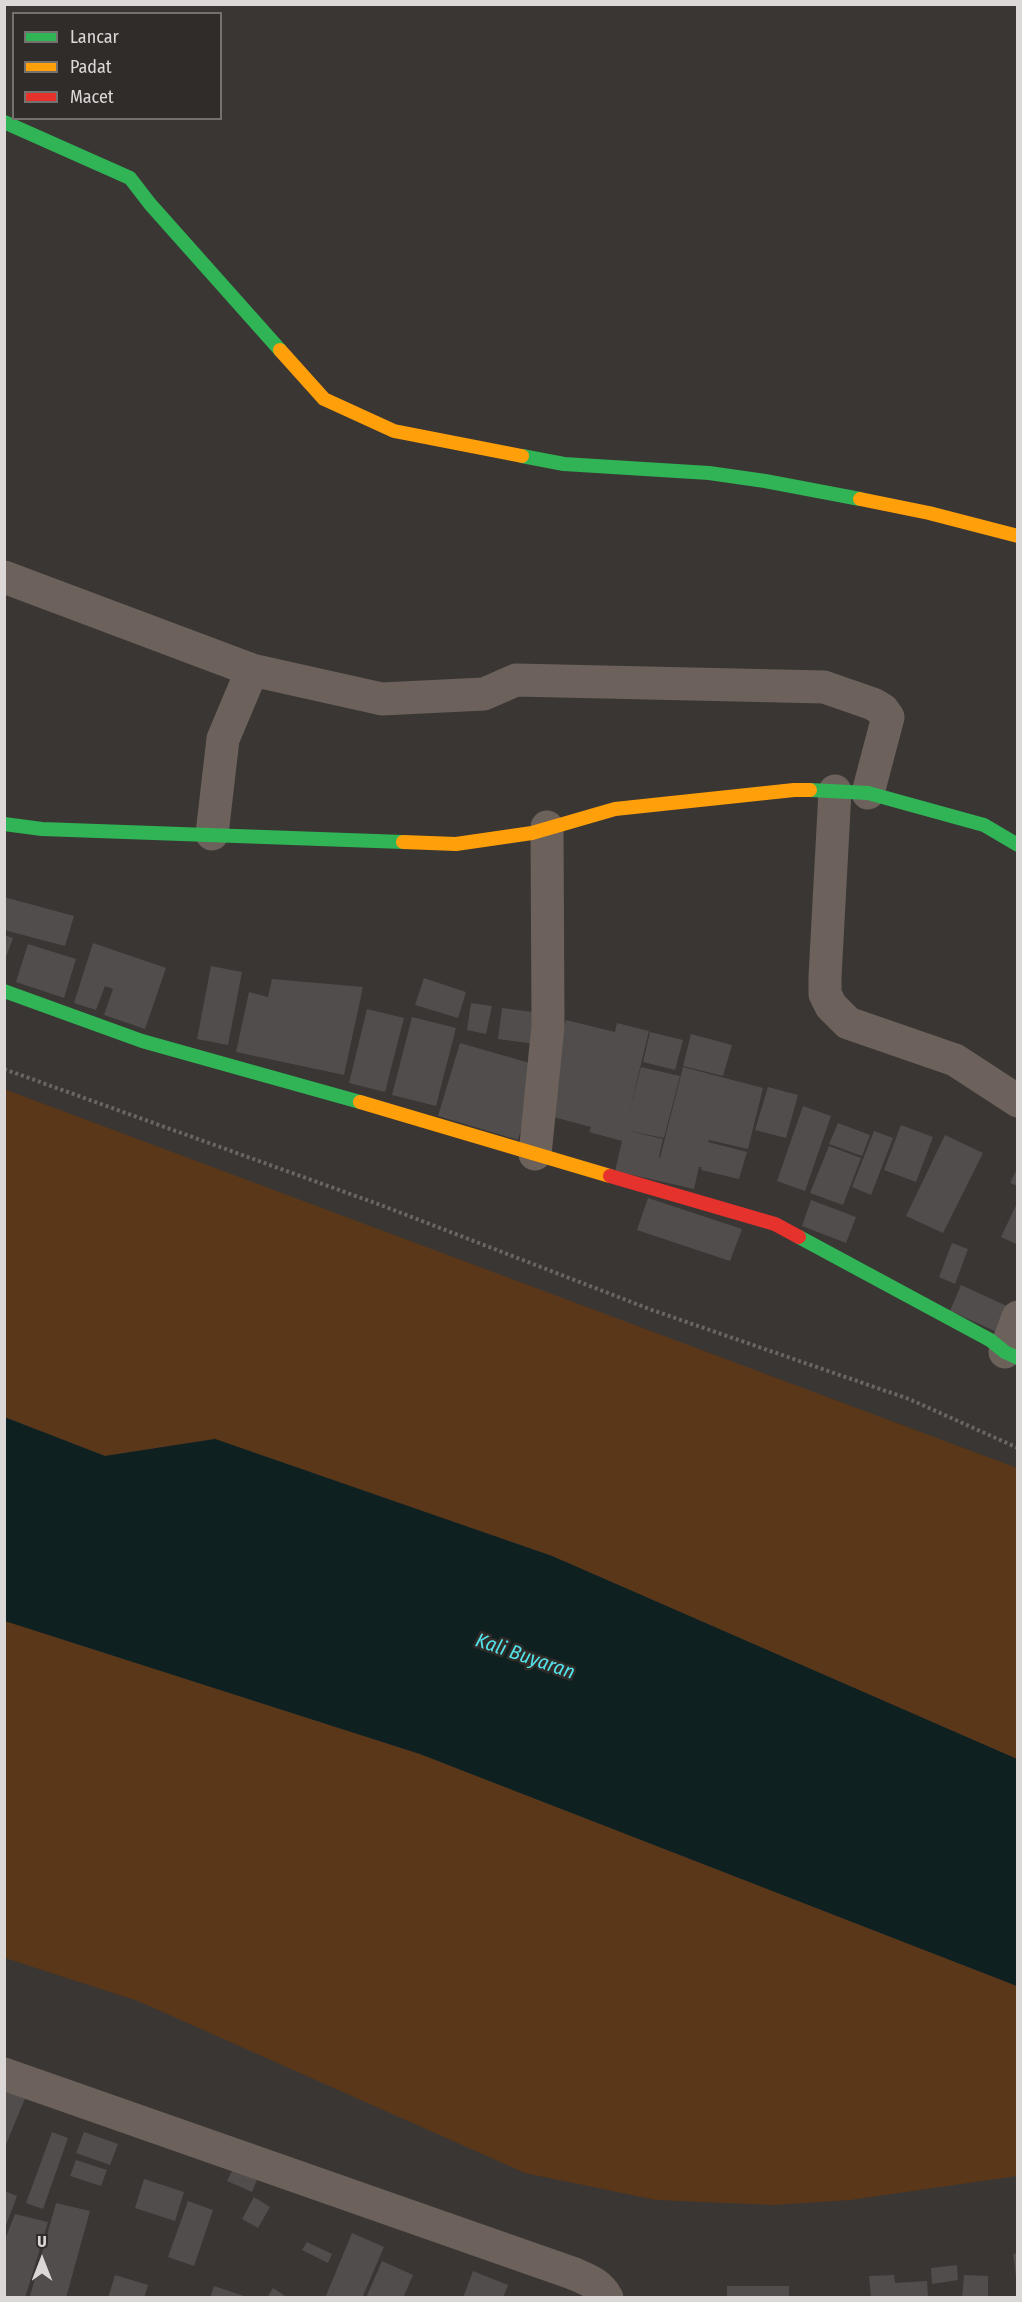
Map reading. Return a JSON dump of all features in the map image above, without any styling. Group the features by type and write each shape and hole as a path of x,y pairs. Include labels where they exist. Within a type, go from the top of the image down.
{"street":[{"path":"4,122 130,177 158,213 324,399 378,425 394,431 564,464 709,473 765,481 929,513 1017,536"},
{"path":"4,578 252,669 382,699 484,694 516,680 824,687 873,704 883,710 888,717 868,793"},
{"path":"212,834 224,739 252,669"},
{"path":"4,824 42,829 456,844 532,833 615,809 794,790 868,793 984,825 1017,845"},
{"path":"835,791 825,977 825,994 831,1006 848,1023 955,1060 1017,1101"},
{"path":"535,1154 548,1026 547,827"},
{"path":"4,991 142,1041 775,1224 990,1340 1011,1355 1017,1317"},
{"path":"4,2074 572,2273 591,2281 602,2289 607,2298"}],"path":[{"path":"4,1069 378,1204 652,1310 909,1399 1017,1448"}],"shaded area":[{"path":"4,1089 1017,1468 1017,1759 552,1556 215,1439 105,1456 5,1417"},
{"path":"5,1621 420,1754 1017,1986 1017,2176 850,2200 774,2205 656,2200 525,2173 138,2001 5,1958"}],"water":[{"name":"Kali Buyaran","path":"4,1417 105,1456 215,1439 552,1556 1017,1759 1017,1986 420,1754 5,1621"}],"building":[{"path":"4,897 74,916 65,946 4,930"},
{"path":"4,935 13,938 5,960 4,960"},
{"path":"93,943 166,968 145,1029 104,1015 113,989 105,986 96,1010 74,1003"},
{"path":"28,944 76,959 64,998 16,982"},
{"path":"211,966 242,972 228,1045 197,1039"},
{"path":"424,978 466,992 458,1018 415,1005"},
{"path":"272,979 363,987 344,1075 236,1052 249,992 268,997"},
{"path":"471,1003 492,1006 486,1034 467,1030"},
{"path":"502,1008 540,1013 535,1044 498,1039"},
{"path":"367,1009 404,1018 385,1092 349,1083"},
{"path":"412,1017 456,1028 436,1106 392,1095"},
{"path":"566,1020 615,1032 617,1023 649,1031 629,1113 641,1067 680,1076 664,1138 625,1130 663,1139 660,1158 683,1067 763,1088 748,1149 709,1140 708,1142 747,1152 739,1179 701,1170 702,1167 699,1167 694,1189 615,1171 622,1141 589,1132 591,1127 542,1114"},
{"path":"650,1032 683,1040 675,1070 643,1062"},
{"path":"691,1034 732,1045 723,1076 683,1066"},
{"path":"460,1043 540,1066 518,1140 438,1116"},
{"path":"768,1087 798,1095 786,1138 755,1130"},
{"path":"803,1106 831,1116 805,1191 777,1181"},
{"path":"838,1123 870,1135 862,1156 829,1144"},
{"path":"901,1125 933,1137 916,1182 884,1170"},
{"path":"874,1131 893,1138 871,1195 852,1187"},
{"path":"945,1135 983,1153 943,1233 906,1216"},
{"path":"829,1146 861,1158 843,1205 810,1193"},
{"path":"1018,1167 1018,1186 1010,1183"},
{"path":"648,1198 742,1229 730,1261 637,1230"},
{"path":"811,1200 856,1217 846,1243 802,1226"},
{"path":"1018,1201 1018,1245 1001,1237"},
{"path":"952,1243 968,1249 955,1284 939,1277"},
{"path":"961,1285 1009,1307 997,1332 950,1311"},
{"path":"4,2082 28,2091 5,2147 4,2147"},
{"path":"52,2132 68,2138 43,2209 26,2203"},
{"path":"84,2132 118,2144 110,2165 76,2153"},
{"path":"76,2160 107,2170 101,2186 70,2176"},
{"path":"234,2167 258,2177 252,2192 227,2181"},
{"path":"144,2179 184,2192 175,2221 135,2208"},
{"path":"4,2191 17,2196 5,2228 4,2228"},
{"path":"254,2197 270,2207 258,2228 242,2219"},
{"path":"188,2201 213,2210 194,2266 168,2257"},
{"path":"56,2203 90,2211 66,2298 34,2298 30,2296"},
{"path":"15,2214 48,2222 25,2298 4,2296 4,2242"},
{"path":"352,2233 384,2247 362,2298 325,2298"},
{"path":"307,2242 332,2254 328,2263 302,2250"},
{"path":"1018,2253 1018,2277 1016,2277 1013,2254"},
{"path":"382,2261 413,2275 403,2298 366,2298"},
{"path":"957,2265 958,2280 932,2284 931,2268"},
{"path":"473,2271 508,2285 503,2298 463,2298"},
{"path":"115,2275 148,2285 144,2298 108,2298"},
{"path":"894,2275 895,2283 927,2281 928,2298 871,2298 869,2276"},
{"path":"964,2275 988,2276 988,2298 962,2298"},
{"path":"214,2286 247,2297 247,2298 210,2298"},
{"path":"727,2286 789,2286 789,2298 727,2298"},
{"path":"273,2288 288,2298 267,2298"}],"traffic: fast":[{"path":"4,122 130,178 150,204 280,350"},
{"path":"522,456 564,464 709,473 860,499"},
{"path":"810,790 868,793 984,825 1018,845"},
{"path":"4,824 42,829 403,842"},
{"path":"4,991 142,1041 360,1102"},
{"path":"799,1237 990,1340 1005,1352 1018,1358"}],"traffic: slow":[{"path":"280,350 324,399 394,431 522,456"},
{"path":"860,499 929,513 1018,536"},
{"path":"403,842 456,844 532,833 615,809 810,790"},
{"path":"360,1102 610,1176"}],"traffic: jam":[{"path":"610,1176 775,1224 799,1237"}]}
